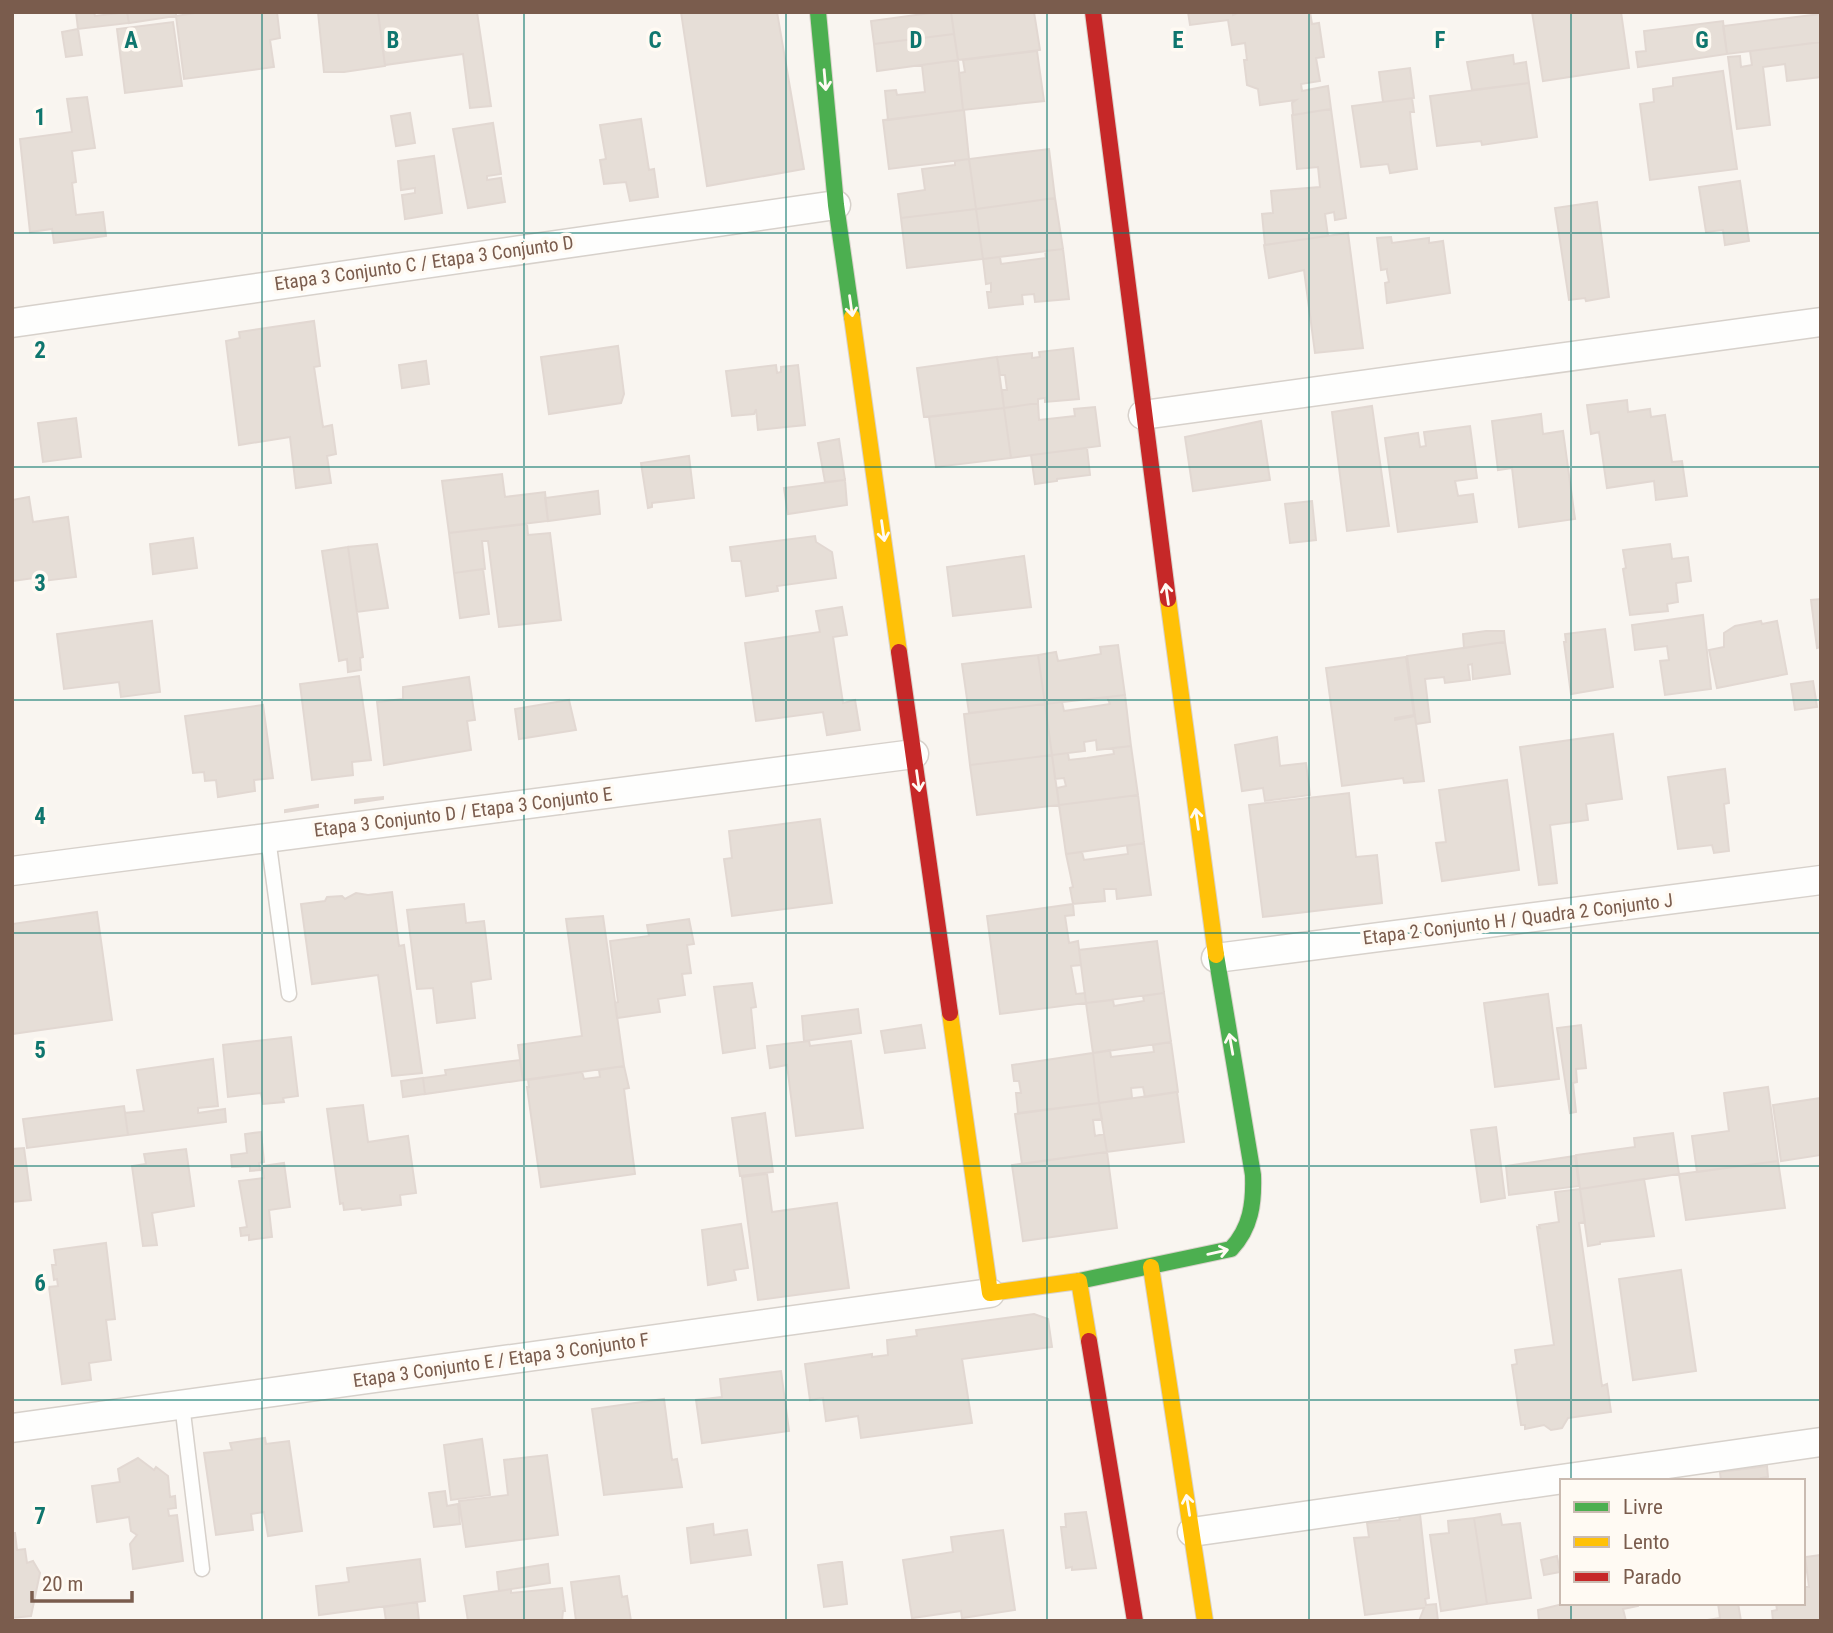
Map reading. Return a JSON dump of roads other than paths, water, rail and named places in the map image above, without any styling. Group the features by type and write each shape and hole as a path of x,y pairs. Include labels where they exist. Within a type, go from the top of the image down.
{"street":[{"path":"818,12 836,205 990,1293 1079,1281 1231,1249 1241,1240 1250,1221 1254,1202 1253,1175 1216,958 1143,415 1093,12"},
{"name":"Etapa 3 Conjunto C / Etapa 3 Conjunto D","path":"12,323 836,205"},
{"path":"1143,415 1821,322"},
{"name":"Etapa 3 Conjunto D / Etapa 3 Conjunto E","path":"12,871 914,754"},
{"name":"Etapa 2 Conjunto H / Quadra 2 Conjunto J","path":"1216,958 1821,880"},
{"path":"1151,1267 1205,1621"},
{"path":"1079,1281 1135,1621"},
{"name":"Etapa 3 Conjunto E / Etapa 3 Conjunto F","path":"12,1428 990,1293"},
{"path":"1562,1479 1821,1442"},
{"path":"1192,1532 1560,1479"}],"lane":[{"path":"268,838 289,994"},
{"path":"181,1404 202,1569"}]}
